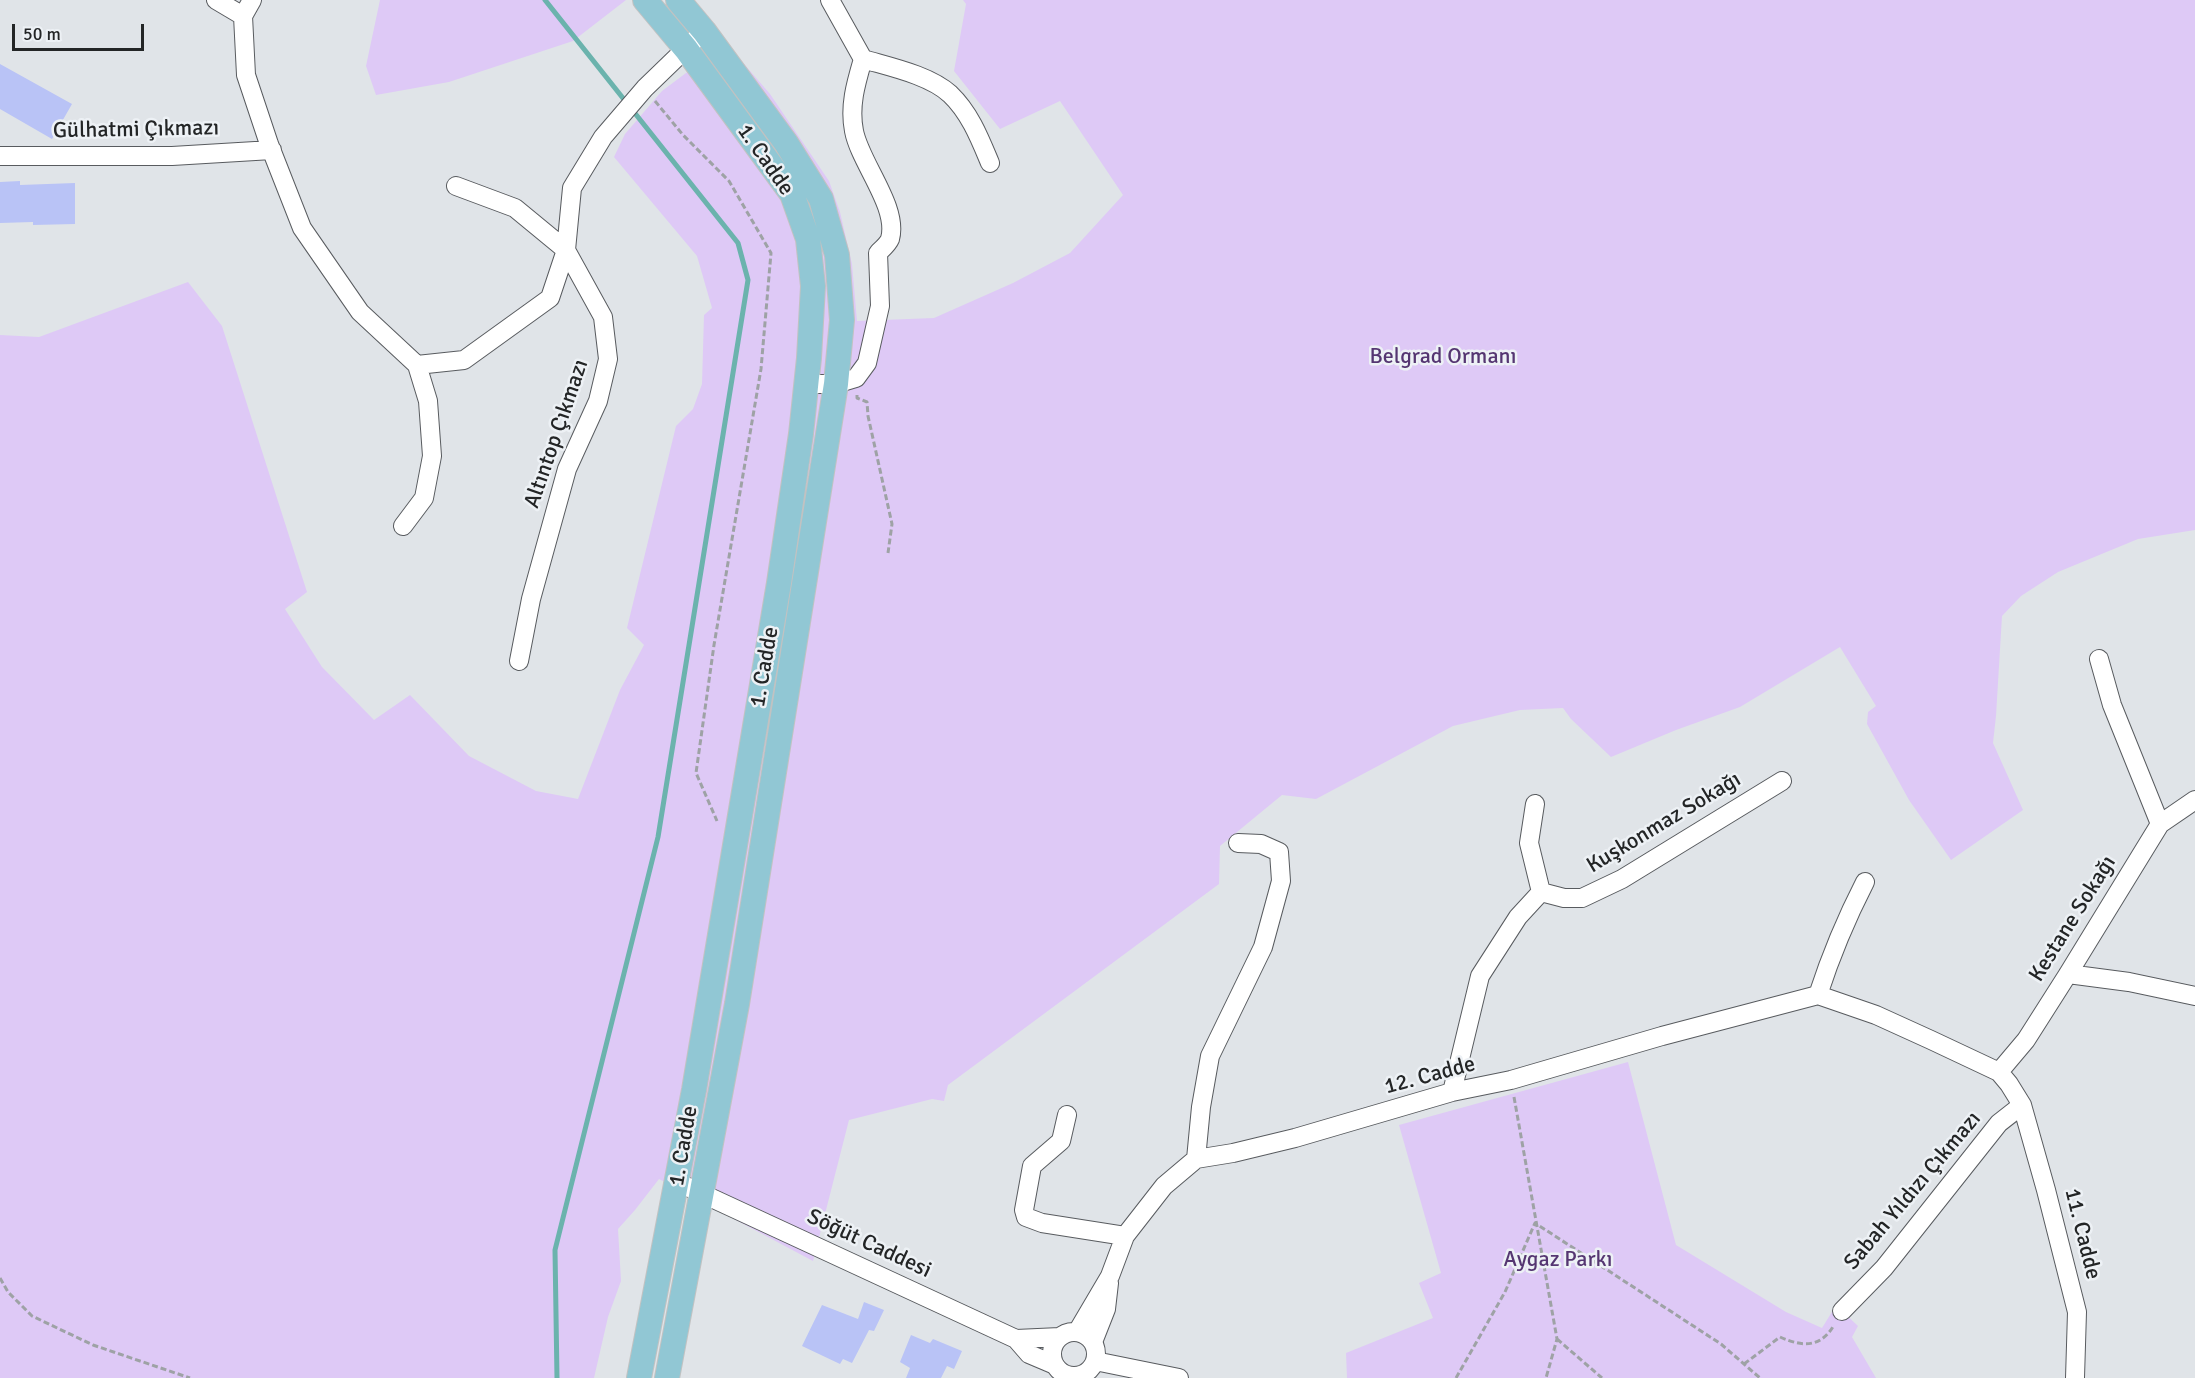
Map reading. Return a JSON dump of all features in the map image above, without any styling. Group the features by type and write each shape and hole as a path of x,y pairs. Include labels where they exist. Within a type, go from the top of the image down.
{"main road":[{"name":"1. Cadde","path":"639,1378 677,1182 779,583 801,434 813,286 808,239 792,194 686,49 645,0"},
{"name":"1. Cadde","path":"667,1378 736,1004 846,381 837,255 821,200 786,143 704,31 678,0"}],"street":[{"path":"216,0 243,16"},
{"path":"252,0 243,16 246,75 302,228 360,312 417,365 428,401 432,456 424,498 403,526"},
{"path":"806,384 846,381 867,363 880,306 878,253 890,241 891,225 887,209 854,132 852,98 863,59 830,0"},
{"path":"417,365 464,360 550,298 566,250 572,188 603,136 641,93 704,31"},
{"path":"863,59 916,74 950,94 975,127 990,163"},
{"name":"Gülhatmi Çıkmazı","path":"0,156 172,156 272,150"},
{"name":"Altıntop Çıkmazı","path":"456,186 515,208 566,250 603,317 608,359 598,401 567,469 531,599 519,661"},
{"path":"2099,659 2112,705 2160,824"},
{"name":"Kuşkonmaz Sokağı","path":"1541,892 1564,898 1582,898 1622,879 1782,781"},
{"name":"Kestane Sokağı","path":"1999,1072 2025,1040 2068,974 2160,824 2195,800"},
{"path":"1452,1092 1480,976 1518,917 1541,892 1529,843 1534,804"},
{"path":"1093,1342 1106,1309 1110,1276 1125,1236 1164,1186 1196,1159 1201,1107 1210,1056 1263,947 1281,881 1279,852 1261,844 1238,843"},
{"path":"1866,882 1838,939 1818,995 1876,1016 1999,1072"},
{"path":"2068,974 2129,982 2195,996"},
{"name":"12. Cadde","path":"1196,1159 1233,1153 1295,1138 1452,1092 1511,1080 1662,1036 1818,995"},
{"name":"11. Cadde","path":"1999,1072 2022,1105 2077,1312 2075,1378"},
{"name":"Sabah Yıldızı Çıkmazı","path":"1842,1311 1884,1268 1999,1123 2022,1105"},
{"path":"1067,1115 1061,1142 1032,1166 1024,1210 1026,1217 1042,1223 1125,1236"},
{"name":"Söğüt Caddesi","path":"677,1182 1016,1339"},
{"path":"1060,1372 1052,1353 1053,1347 1069,1334 1110,1276"},
{"path":"1016,1339 1069,1334 1089,1337 1096,1348 1088,1371"},
{"path":"1016,1339 1029,1354 1073,1377 1088,1371 1179,1378"}],"path":[{"path":"641,93 729,181 771,253 761,369 714,645 696,773 719,825"},
{"path":"846,381 857,398 867,402 868,416 892,524 888,553"},
{"path":"1511,1080 1557,1339 1546,1378"},
{"path":"1535,1223 1720,1344 1760,1378"},
{"path":"1455,1378 1505,1292 1535,1223"},
{"path":"0,1278 8,1292 32,1316 93,1345 190,1378"},
{"path":"1744,1364 1780,1337 1794,1344 1812,1344 1828,1336 1842,1311"},
{"path":"1557,1339 1602,1378"}],"green space":[{"path":"380,0 626,0 573,41 449,82 376,95 366,66"},
{"name":"Belgrad Ormanı","path":"963,0 2195,0 2195,530 2138,539 2058,572 2021,596 2002,616 1993,743 2023,810 1951,860 1909,800 1867,724 1868,712 1876,706 1840,647 1740,707 1611,757 1571,719 1563,708 1520,710 1453,726 1316,799 1282,795 1220,846 1219,884 948,1085 944,1101 932,1099 849,1120 813,1261 659,1179 618,1229 621,1281 608,1317 594,1378 0,1378 0,335 39,337 188,282 222,326 307,592 285,609 322,667 374,720 410,695 469,756 536,791 578,799 620,690 644,645 627,628 676,426 693,409 702,384 704,315 712,308 697,256 614,157 625,134 662,91 726,43 770,94 829,181 840,212 852,264 857,321 934,318 1013,283 1070,253 1123,195 1060,101 1000,129 954,71 966,4"},
{"name":"Aygaz Parkı","path":"1628,1062 1676,1245 1786,1312 1822,1328 1835,1307 1842,1311 1858,1326 1852,1337 1876,1378 1347,1378 1346,1353 1433,1318 1419,1283 1441,1273 1399,1125"}],"building":[{"path":"0,64 72,104 52,139 0,109"},
{"path":"20,181 20,185 75,183 75,224 0,223 0,182"},
{"path":"864,1302 884,1310 874,1331 869,1330 852,1363 843,1359 840,1364 802,1346 822,1305 858,1319"},
{"path":"911,1335 930,1343 933,1339 962,1351 954,1369 947,1366 941,1378 906,1378 910,1368 900,1362"}],"waterway":[{"path":"545,0 738,243 748,280 658,837 555,1250 557,1378"}]}
